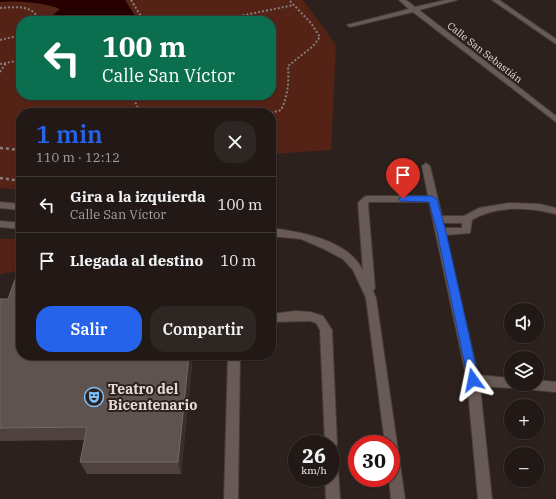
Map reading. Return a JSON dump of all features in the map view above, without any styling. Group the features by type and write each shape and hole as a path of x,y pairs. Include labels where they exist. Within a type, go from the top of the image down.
{"street":[{"name":"Calle San Sebastián","path":"402,0 556,120"},
{"path":"350,25 454,0"},
{"path":"495,0 556,42"},
{"path":"426,166 432,199 441,232 473,380 485,499"},
{"path":"390,435 371,298 363,203 367,199 432,199"},
{"path":"0,205 16,207"},
{"path":"437,219 466,218 473,213 484,209 501,207 538,206 556,211"},
{"path":"441,232 467,231 466,218"},
{"path":"0,224 16,226"},
{"path":"276,233 302,236 328,246 346,256 357,268 371,298"},
{"path":"276,318 308,316 318,318 326,330 331,435"},
{"path":"231,499 234,360"},
{"path":"473,380 504,382"},
{"path":"544,386 556,387"},
{"path":"332,487 333,499"},
{"path":"396,487 398,499"}],"path":[{"path":"131,0 141,16"},
{"path":"276,112 281,110 287,99 289,79 288,66 313,46 320,37 311,23 289,0"},
{"path":"240,16 295,5"},
{"path":"0,8 20,7 29,9 39,16"},
{"path":"0,40 16,36"},
{"path":"0,64 16,61"},
{"path":"0,72 6,62"},
{"path":"0,148 16,150"},
{"path":"0,178 16,180"}],"shaded area":[{"path":"0,0 303,0 336,45 331,150 276,154 276,108 16,108 16,190 0,188"},
{"path":"0,0 125,0 135,16 52,16 60,9 31,2 0,2"},
{"path":"0,239 16,239 16,271 0,274"}],"building":[{"name":"Teatro del Bicentenario","path":"16,277 16,360 188,360 178,462 80,462 87,427 0,428 0,299 8,299"}],"place":[{"name":"Teatro del Bicentenario","path":"94,397"}],"route":[{"path":"403,199 432,199 441,232 473,380"}]}
